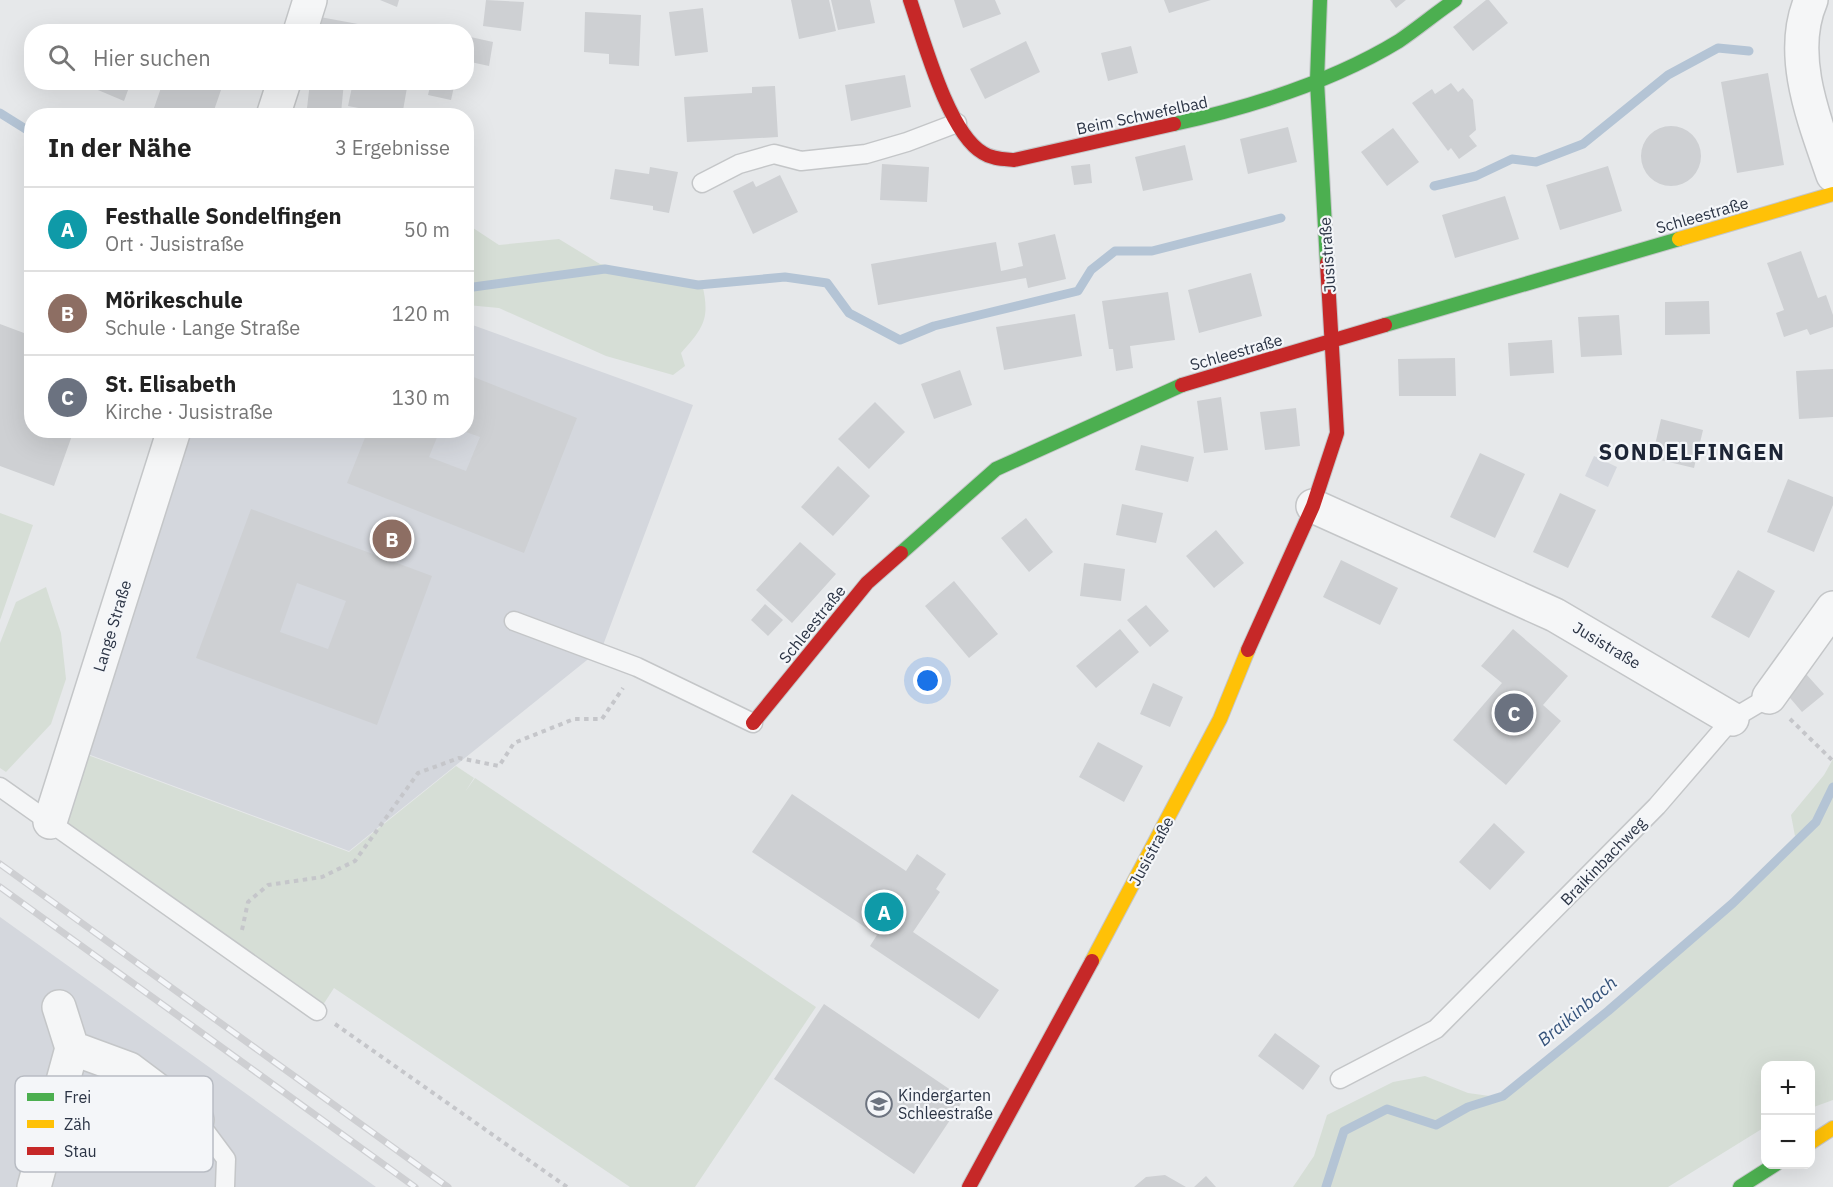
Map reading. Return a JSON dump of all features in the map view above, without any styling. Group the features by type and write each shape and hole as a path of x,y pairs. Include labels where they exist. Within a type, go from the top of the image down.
{"street":[{"path":"302,24 310,0"},
{"name":"Beim Schwefelbad","path":"910,0 957,123 980,153 995,159 1014,160 1238,111 1317,81 1398,41 1455,0"},
{"name":"Jusistraße","path":"969,1187 1127,897 1220,719 1267,604 1313,506 1337,433 1317,81 1320,0"},
{"path":"1811,0 1802,30 1804,69 1812,114 1833,175"},
{"path":"276,108 281,90"},
{"name":"Schleestraße","path":"753,723 867,583 996,469 1174,387 1833,194"},
{"name":"Lange Straße","path":"50,822 171,438"},
{"name":"Jusistraße","path":"1313,506 1556,615 1732,719"},
{"name":"Braikinbachweg","path":"1769,697 1833,608"},
{"path":"59,1007 72,1048 64,1076"},
{"path":"72,1048 129,1070 137,1076"},
{"path":"1815,1140 1833,1128"},
{"path":"1740,1187 1768,1169"},
{"path":"34,1187 38,1172"}],"lane":[{"path":"702,183 740,165 774,154 801,160 866,154 957,123"},
{"path":"514,621 637,668 753,723"},
{"name":"Braikinbachweg","path":"1340,1079 1436,1029 1657,806 1732,719 1769,697"},
{"path":"0,787 318,1011"},
{"path":"213,1142 226,1159 225,1187"}],"path":[{"path":"237,955 248,902 268,885 322,877 355,861 418,773 459,758 499,766 514,743 574,719 602,719 637,668"},
{"path":"1769,697 1833,761"},
{"path":"318,1011 567,1187"}],"shaded area":[{"path":"474,229 499,245 559,239 600,264 702,283 705,313 704,321 696,336 681,353 685,366 673,375 606,356 499,308 474,306"},
{"path":"474,326 693,405 602,648 349,851 77,750 173,438 474,438"},
{"path":"1594,456 1617,467 1608,487 1585,476"},
{"path":"0,513 33,525 0,620"},
{"path":"46,587 61,633 66,679 51,724 6,772 0,768 0,643 16,602"},
{"path":"77,751 349,852 456,766 474,778 465,792 475,778 816,1007 695,1187 630,1187 334,988 319,1011 53,824"},
{"path":"1833,759 1833,1100 1815,1107 1815,1061 1761,1061 1761,1129 1668,1187 1293,1187 1314,1156 1327,1115 1393,1082 1425,1076 1468,1093 1504,1098 1664,964 1818,824 1822,819 1795,836 1791,815 1824,775"},
{"path":"0,917 376,1187 0,1187"}],"building":[{"path":"380,0 399,0 397,7"},
{"path":"486,0 524,2 521,31 483,26"},
{"path":"791,0 829,0 836,31 799,39"},
{"path":"831,0 870,0 875,23 838,30"},
{"path":"954,0 995,0 1001,14 963,28"},
{"path":"1164,0 1211,0 1169,13"},
{"path":"1390,0 1406,0 1396,8"},
{"path":"1486,0 1489,0 1508,23 1473,51 1453,27"},
{"path":"703,8 708,52 675,56 669,12"},
{"path":"585,12 641,15 639,66 609,64 609,54 584,52"},
{"path":"320,17 358,24 319,24"},
{"path":"474,38 493,42 489,66 474,63"},
{"path":"1026,41 1040,72 985,99 970,69"},
{"path":"1131,46 1138,73 1108,81 1101,53"},
{"path":"1768,73 1784,165 1737,173 1721,82"},
{"path":"905,75 911,107 851,121 845,85"},
{"path":"1451,83 1458,92 1463,88 1473,100 1476,130 1469,136 1477,146 1459,159 1451,148 1448,151 1412,103 1432,89 1435,94"},
{"path":"775,86 778,137 687,142 684,97 752,93 752,87"},
{"path":"98,90 128,90 124,101"},
{"path":"160,90 221,90 215,108 154,108"},
{"path":"309,90 343,90 341,108 307,108"},
{"path":"351,90 407,90 403,108 348,106"},
{"path":"429,90 453,90 451,100 428,95"},
{"path":"1671,126 1688,131 1696,139 1701,156 1696,173 1688,181 1671,186 1654,181 1646,173 1641,156 1646,139 1654,131"},
{"path":"1288,127 1297,162 1248,174 1240,139"},
{"path":"1393,128 1419,162 1387,186 1361,152"},
{"path":"1185,145 1193,180 1143,191 1135,157"},
{"path":"882,164 929,167 927,202 880,200"},
{"path":"1090,164 1092,183 1074,185 1071,166"},
{"path":"1608,166 1622,211 1560,230 1546,185"},
{"path":"650,167 678,172 669,213 653,210 653,206 610,199 615,169 649,174"},
{"path":"780,175 798,212 753,234 733,191 753,181 756,187"},
{"path":"1505,196 1519,239 1455,258 1442,215"},
{"path":"1055,234 1066,279 1028,288 1026,278 878,305 871,264 996,242 1001,271 1023,266 1018,243"},
{"path":"1801,251 1818,298 1826,295 1833,315 1833,327 1810,335 1807,329 1784,337 1776,313 1784,310 1767,263"},
{"path":"1251,273 1262,316 1199,333 1188,290"},
{"path":"1168,292 1175,340 1130,346 1133,368 1116,371 1113,349 1109,349 1102,301"},
{"path":"1709,301 1710,334 1665,335 1665,302"},
{"path":"1075,314 1082,356 1004,370 996,327"},
{"path":"1619,315 1622,355 1581,357 1578,317"},
{"path":"0,324 24,333 24,438 71,438 54,486 0,466"},
{"path":"1552,340 1554,373 1510,376 1508,343"},
{"path":"1455,358 1456,396 1399,396 1398,359"},
{"path":"1833,369 1833,417 1799,419 1796,371"},
{"path":"960,370 972,405 934,419 921,384"},
{"path":"474,377 577,418 524,553 347,483 365,438 437,438 429,457 466,471 480,437 474,435"},
{"path":"1221,397 1228,450 1204,453 1197,401"},
{"path":"875,402 905,432 869,469 838,439"},
{"path":"1296,408 1300,446 1265,450 1260,412"},
{"path":"1661,419 1703,430 1694,468 1652,458"},
{"path":"1141,445 1194,457 1188,482 1135,470"},
{"path":"1480,453 1525,474 1495,538 1450,517"},
{"path":"838,466 870,496 833,536 801,507"},
{"path":"1788,479 1833,497 1833,505 1814,552 1767,532"},
{"path":"1560,493 1596,510 1568,568 1533,552"},
{"path":"1122,504 1163,513 1156,543 1116,535"},
{"path":"251,509 432,576 377,725 196,658","holes":["297,583 346,601 328,649 280,632"]},
{"path":"1026,518 1053,552 1029,572 1001,538"},
{"path":"1216,530 1244,563 1214,588 1186,556"},
{"path":"800,542 836,574 792,623 756,590"},
{"path":"1341,560 1398,588 1380,625 1323,597"},
{"path":"1084,563 1125,569 1121,601 1080,596"},
{"path":"1738,570 1775,591 1749,638 1711,617"},
{"path":"954,581 998,634 969,658 925,606"},
{"path":"765,604 783,620 768,636 751,620"},
{"path":"1146,605 1169,631 1150,647 1127,620"},
{"path":"1120,629 1139,652 1096,688 1076,666"},
{"path":"1513,629 1568,676 1543,705 1561,721 1506,785 1453,740 1502,683 1481,666"},
{"path":"1806,674 1824,694 1802,712 1785,692"},
{"path":"1153,683 1183,697 1170,727 1140,714"},
{"path":"1098,742 1143,766 1124,802 1079,777"},
{"path":"792,794 906,871 917,854 946,874 936,889 940,892 913,932 999,990 979,1019 870,946 877,935 752,852"},
{"path":"1494,823 1525,852 1490,890 1459,862"},
{"path":"824,1004 964,1099 914,1174 774,1079"},
{"path":"1275,1033 1320,1066 1303,1090 1258,1056"},
{"path":"1165,1175 1186,1187 1134,1187 1146,1177"},
{"path":"1206,1176 1216,1187 1194,1187"}],"waterway":[{"path":"1434,186 1476,176 1512,159 1536,162 1583,144 1668,75 1718,48 1749,51"},
{"path":"0,113 24,128"},
{"path":"474,287 605,269 698,285 785,277 827,283 849,313 900,340 934,326 1078,291 1091,270 1115,251 1152,251 1281,218"},
{"name":"Braikinbach","path":"1326,1187 1344,1131 1387,1109 1436,1125 1468,1107 1503,1096 1608,1011 1733,903 1816,822 1833,787"}],"railway":[{"path":"0,864 448,1187"},
{"path":"0,887 415,1187"}],"traffic: fast":[{"path":"1320,0 1317,81 1327,263"},
{"path":"1174,124 1232,110 1319,81 1399,41 1455,0"},
{"path":"1385,325 1679,239"},
{"path":"901,553 996,469 1182,385"},
{"path":"1740,1187 1768,1169"}],"traffic: slow":[{"path":"1679,239 1833,194"},
{"path":"1092,961 1220,719 1248,650"},
{"path":"1815,1140 1833,1128"}],"traffic: jam":[{"path":"910,0 948,106 970,142 986,155 1014,160 1174,124"},
{"path":"1248,650 1313,506 1337,433 1327,263"},
{"path":"1182,385 1385,325"},
{"path":"753,723 867,583 901,553"},
{"path":"969,1187 1092,961"}],"place":[{"name":"Mörikeschule","path":"392,539"},
{"name":"St. Elisabeth","path":"1514,713"},
{"name":"Festhalle Sondelfingen","path":"884,912"},
{"name":"Kindergarten Schleestraße","path":"879,1104"}],"district":[{"name":"SONDELFINGEN","path":"1692,451"}]}
